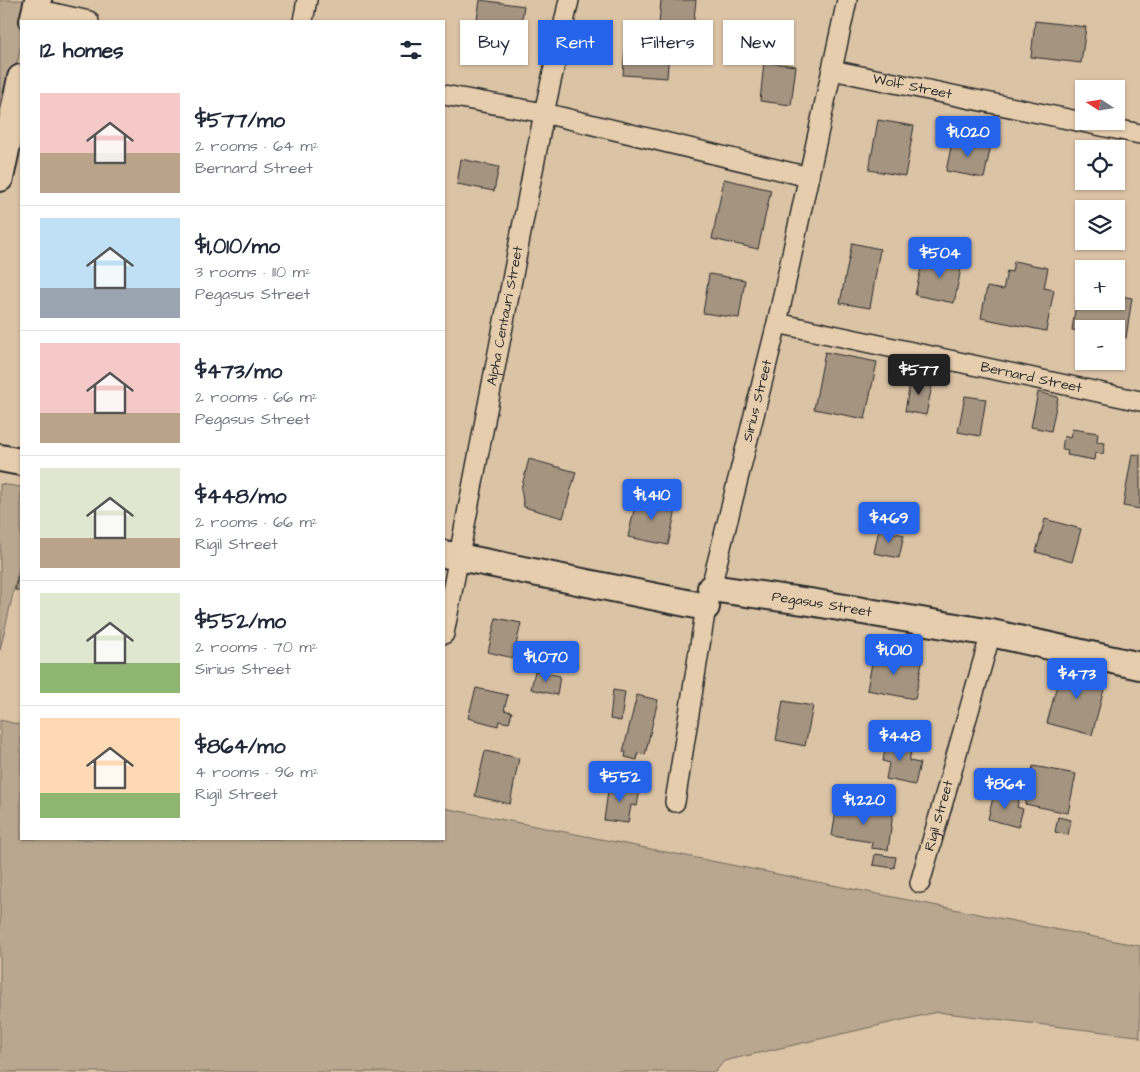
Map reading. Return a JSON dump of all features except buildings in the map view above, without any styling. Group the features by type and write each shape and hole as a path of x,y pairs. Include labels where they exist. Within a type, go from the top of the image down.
{"street":[{"path":"302,20 307,0"},
{"name":"Alpha Centauri Street","path":"445,623 451,556 569,0"},
{"name":"Sirius Street","path":"675,802 708,597 777,323 847,0"},
{"path":"36,10 84,20"},
{"name":"Wolf Street","path":"832,70 1140,134"},
{"path":"0,178 20,83"},
{"path":"445,95 544,113 809,177"},
{"name":"Bernard Street","path":"777,323 1140,401"},
{"path":"0,458 20,462"},
{"name":"Pegasus Street","path":"451,556 708,597 810,602 991,633 1140,666"},
{"name":"Rigil Street","path":"920,883 991,633"}],"shaded area":[{"path":"0,0 30,0 20,20 20,49 0,148"},
{"path":"0,484 20,487 20,563 0,650"},
{"path":"0,720 20,725 20,840 445,840 445,808 1140,946 1140,1039 1137,1036 937,1012 724,1061 715,1072 0,1072"}]}
